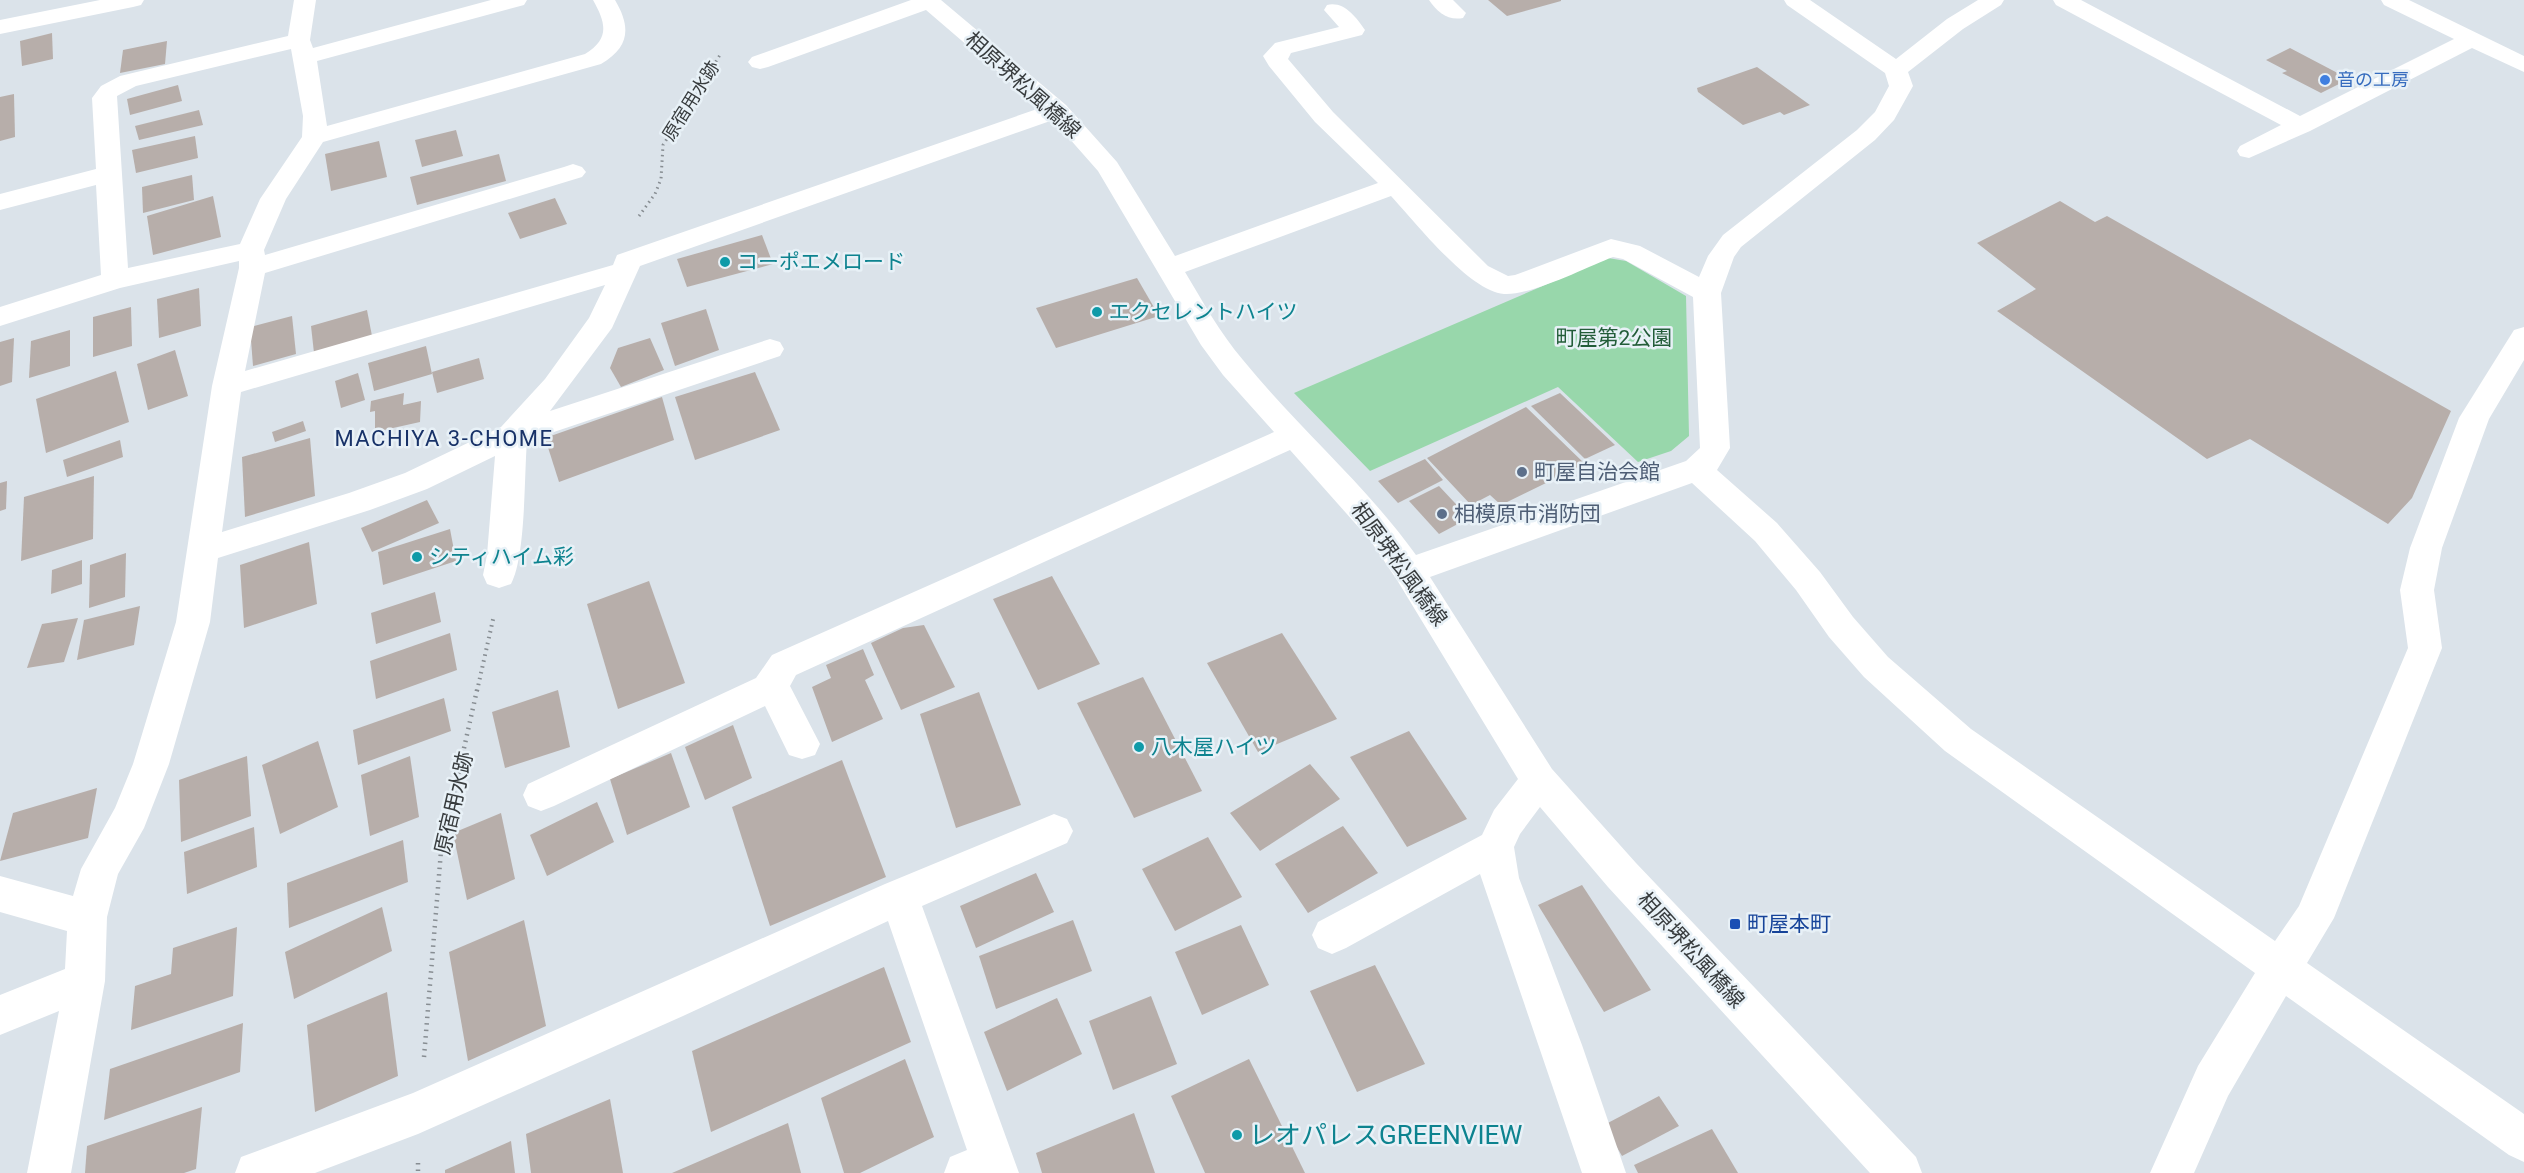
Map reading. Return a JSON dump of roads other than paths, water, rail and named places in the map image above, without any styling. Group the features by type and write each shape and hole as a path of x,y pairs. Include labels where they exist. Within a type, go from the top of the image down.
{"street":[{"path":"0,27 133,0"},
{"path":"49,1173 85,981 87,917 100,869 131,816 151,764 193,622 227,386 252,259 273,199 314,137 315,116 302,48 305,0"},
{"path":"115,280 104,98 109,91 128,81 302,48 516,0"},
{"path":"314,137 604,54 612,46 615,37 610,9 604,0"},
{"path":"760,62 928,0"},
{"name":"相原堺松風橋線","path":"928,0 1057,110 1108,167 1211,338 1233,368 1380,531 1410,571 1539,780 1622,875 1900,1173"},
{"path":"1410,571 1697,469 1710,459 1715,448 1707,293 1720,256 1732,241 1866,135 1886,115 1901,86 1896,70 1795,0"},
{"path":"1896,70 1955,24 1993,0"},
{"path":"2064,0 2301,126"},
{"path":"2392,0 2524,64"},
{"path":"1335,10 1363,37 1283,48 1275,56 1277,61 1324,117 1395,186 1478,273 1504,285 1518,284 1611,248 1631,252 1707,293"},
{"path":"2249,151 2473,39"},
{"path":"227,386 627,265 1057,110"},
{"path":"0,317 115,280 252,259 573,172"},
{"path":"0,202 107,174"},
{"path":"1169,268 1395,186"},
{"path":"499,575 503,555 512,435 555,386 602,321 627,265"},
{"path":"2172,1173 2213,1081 2281,967 2314,918 2425,648 2417,590 2426,548 2474,418 2510,386 2524,337"},
{"path":"205,550 359,502 416,481 512,435 770,349"},
{"path":"802,744 773,686 773,678 784,665 1295,435"},
{"path":"1697,469 1766,532 1808,581 1841,627 1876,667 1911,701 1958,740 2524,1140"},
{"path":"541,795 773,686"},
{"path":"1539,780 1507,822 1495,847 1500,878 1561,1045 1604,1173"},
{"path":"257,1173 418,1113 900,897 1054,831"},
{"path":"1332,936 1495,847"},
{"path":"0,894 87,917"},
{"path":"900,897 985,1169"},
{"path":"0,1015 85,981"}],"place":[{"name":"音の工房","path":"2325,80"},
{"name":"コーポエメロード","path":"725,262"},
{"name":"エクセレントハイツ","path":"1097,312"},
{"name":"町屋自治会館","path":"1522,472"},
{"name":"相模原市消防団","path":"1442,514"},
{"name":"シティハイム彩","path":"417,557"},
{"name":"八木屋ハイツ","path":"1139,747"},
{"name":"町屋本町","path":"1735,924"},
{"name":"レオパレスGREENVIEW","path":"1237,1135"}],"district":[{"name":"MACHIYA 3-CHOME","path":"444,438"}],"park label":[{"name":"町屋第2公園","path":"1614,338"}]}
